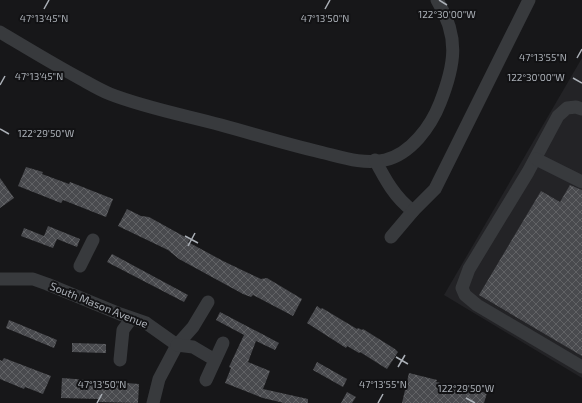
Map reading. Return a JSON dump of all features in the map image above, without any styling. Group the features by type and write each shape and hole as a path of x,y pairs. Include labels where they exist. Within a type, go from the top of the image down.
{"street":[{"path":"0,32 56,66 109,94 162,111 359,161 386,160 406,149 425,132 450,77 454,48 445,13 437,0"},
{"path":"391,236 413,210 435,189 529,0"},
{"path":"582,110 570,108 561,113 536,159 469,269 462,288 465,295 477,305 582,367"},
{"path":"536,159 582,182"},
{"path":"375,160 384,177 402,203 413,210"},
{"path":"80,266 93,240"},
{"name":"South Mason Avenue","path":"0,279 33,279 146,323 177,345"},
{"path":"153,403 159,379 177,345 193,327 208,302"},
{"path":"120,360 123,330 131,318"},
{"path":"206,380 223,343"},
{"path":"177,345 193,346 215,360"}],"shaded area":[{"path":"582,58 582,378 444,295"}],"building":[{"path":"26,167 113,199 106,217 63,200 61,203 18,186"},
{"path":"0,178 14,198 0,208"},
{"path":"570,185 582,190 582,356 479,295 541,191 560,202"},
{"path":"127,209 141,216 149,217 190,240 188,242 223,261 261,279 267,278 302,299 293,316 253,295 251,297 243,294 179,259 168,250 118,226"},
{"path":"48,226 80,239 77,247 57,239 53,248 21,236 24,228 44,236"},
{"path":"112,254 188,295 184,302 107,262"},
{"path":"317,306 357,329 363,329 395,349 398,352 387,369 360,352 359,353 347,346 346,348 307,323"},
{"path":"220,312 279,343 275,350 256,341 248,362 270,371 263,389 308,399 308,403 284,403 263,398 225,383 231,368 229,367 244,335 216,320"},
{"path":"9,320 57,340 54,348 6,328"},
{"path":"72,343 106,344 106,353 72,352"},
{"path":"4,358 51,376 43,394 25,387 24,389 0,379 0,360 2,361"},
{"path":"317,362 347,379 343,387 313,370"},
{"path":"409,373 437,380 436,382 487,393 484,403 402,403"},
{"path":"62,378 139,384 138,403 99,402 100,399 61,398"},
{"path":"347,392 356,397 352,403 341,403"}]}
